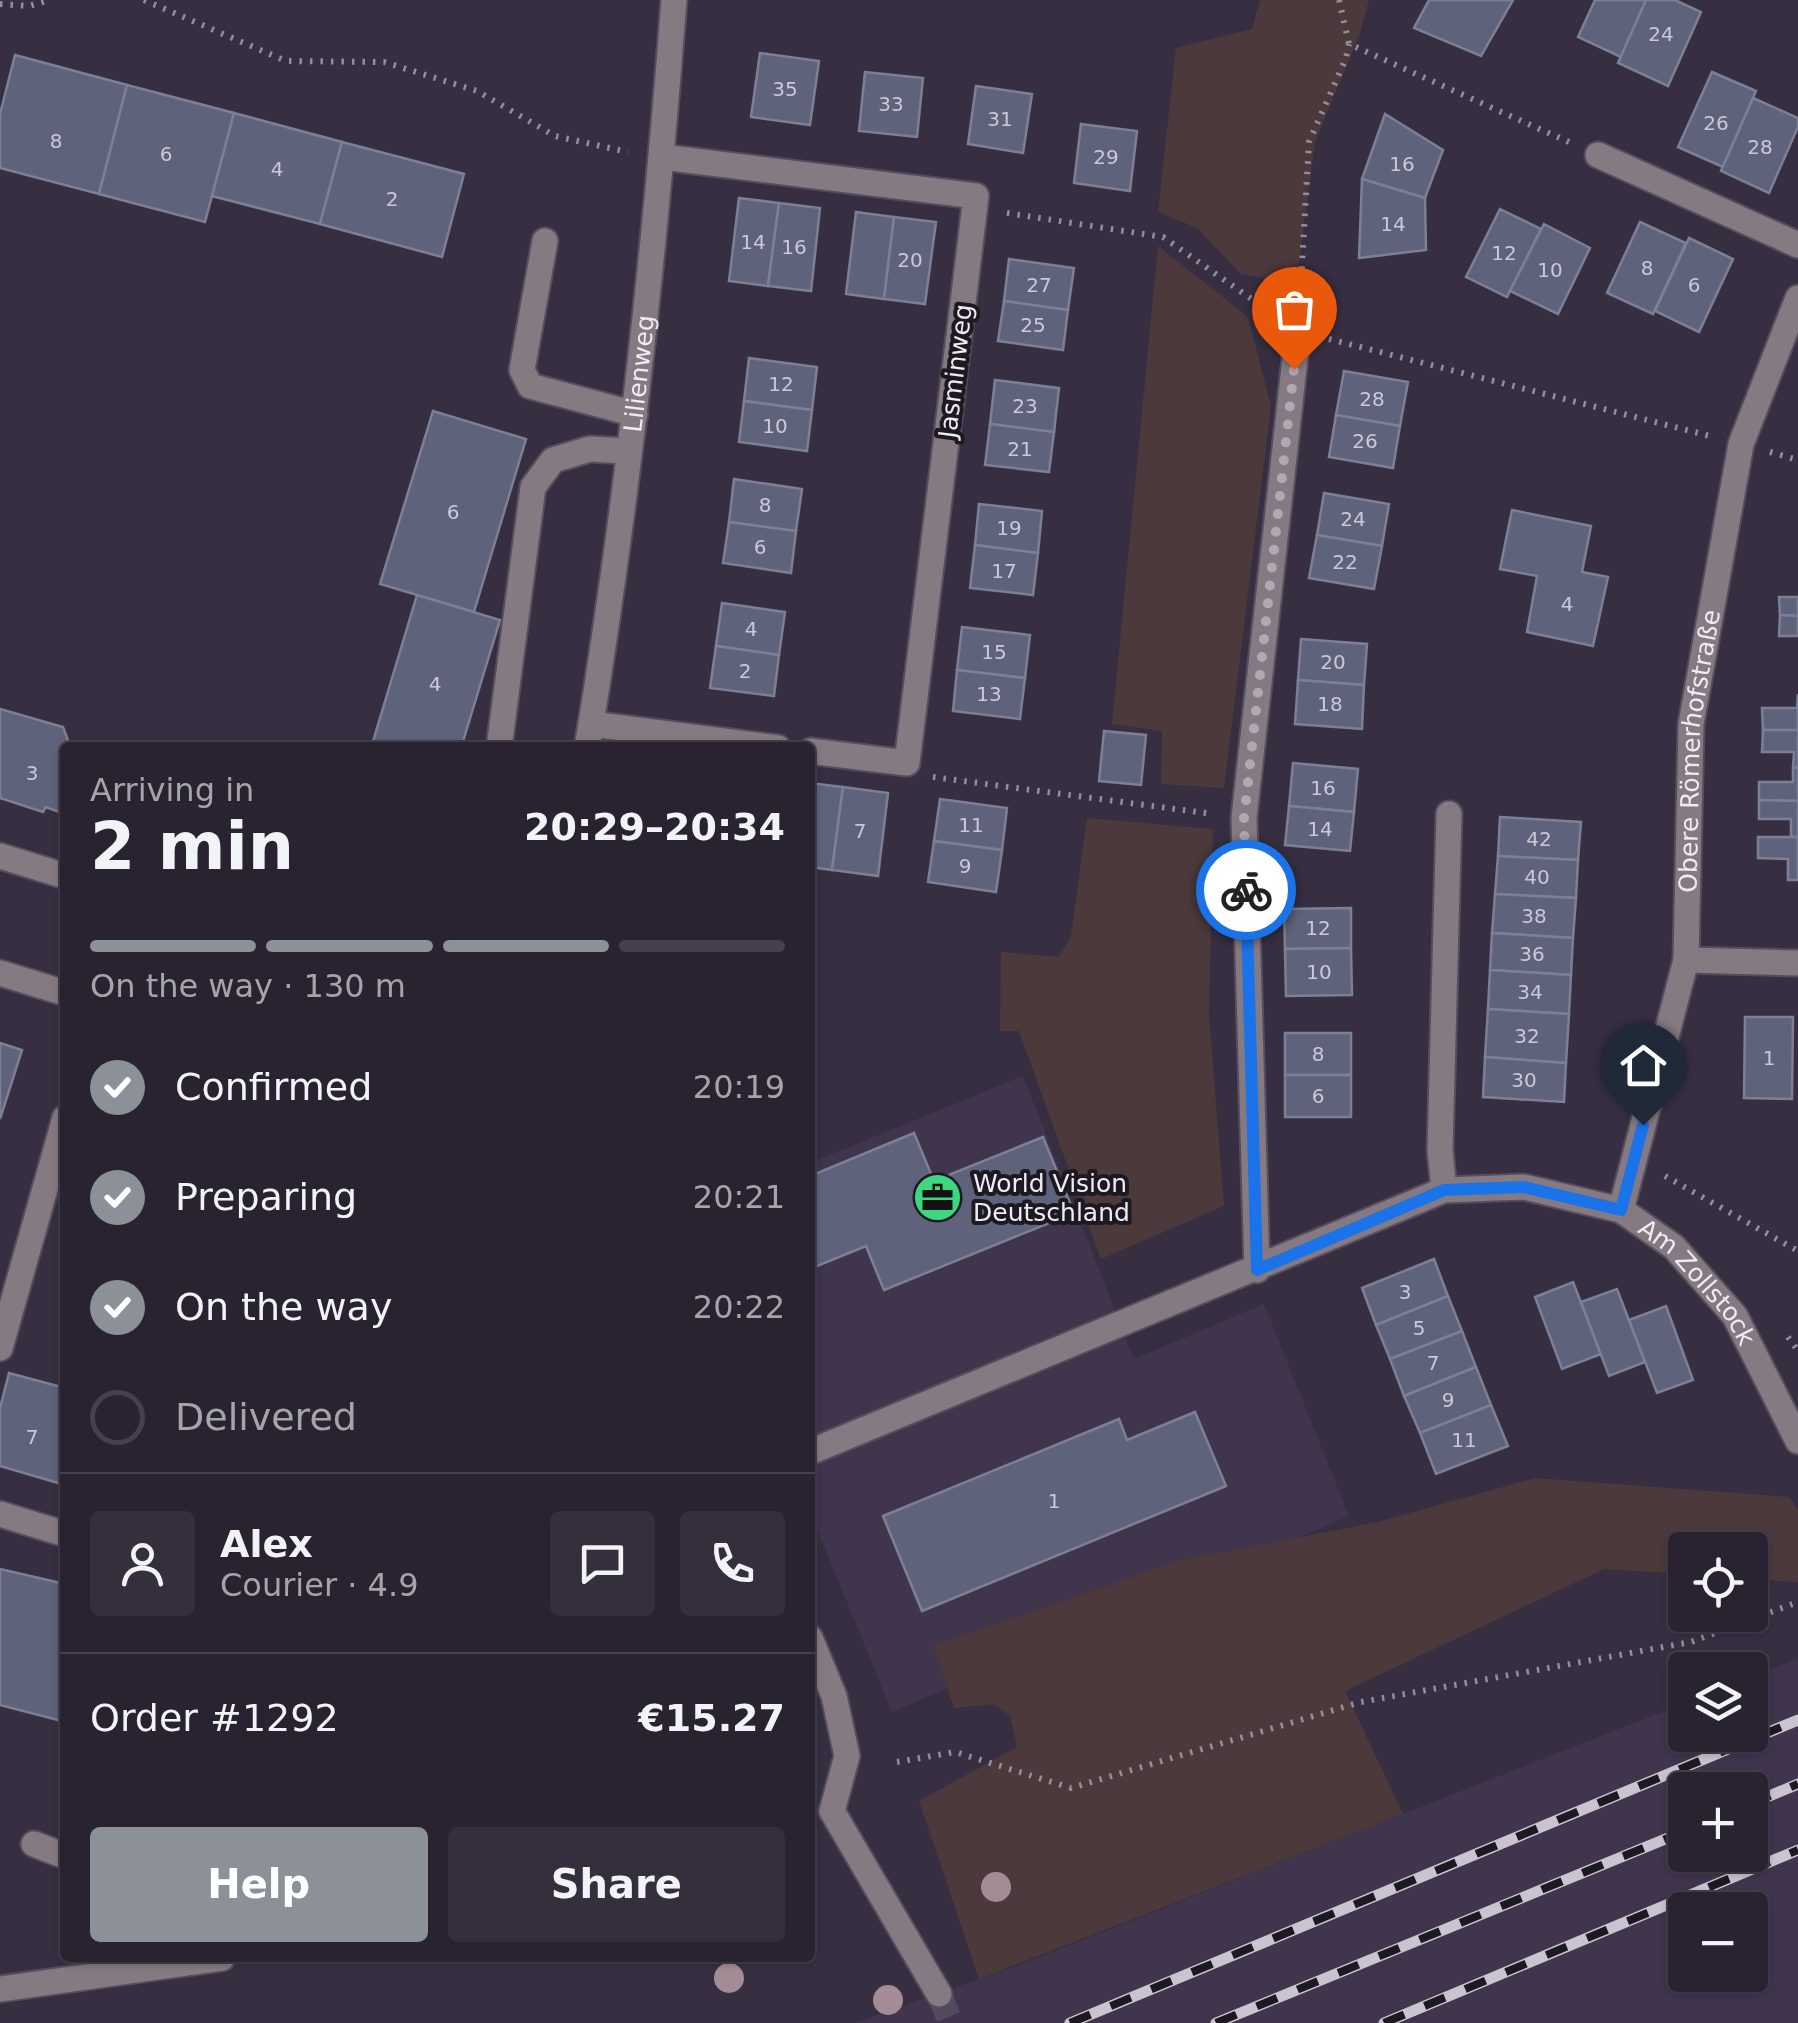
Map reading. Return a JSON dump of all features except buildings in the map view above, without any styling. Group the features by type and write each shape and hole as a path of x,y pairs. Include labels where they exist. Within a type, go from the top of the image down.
{"street":[{"name":"Lilienweg","path":"589,736 635,414 674,0"},
{"path":"1598,155 1798,245"},
{"path":"662,157 976,196 974,208"},
{"name":"Jasminweg","path":"907,763 974,208"},
{"path":"545,241 522,370 530,386 635,414"},
{"name":"Obere Römerhofstraße","path":"1621,1210 1686,960 1691,724 1741,444 1798,298"},
{"path":"1257,1270 1244,818 1298,332"},
{"path":"500,742 534,487 553,460 590,449 628,451"},
{"path":"589,736 684,742"},
{"path":"815,753 907,763"},
{"path":"1444,1190 1440,1150 1449,814"},
{"path":"0,856 60,874"},
{"path":"1686,960 1798,963"},
{"path":"0,973 60,991"},
{"path":"0,1348 60,1136"},
{"name":"Am Zollstock","path":"815,1450 1444,1190 1524,1187 1621,1210 1674,1247 1735,1316 1798,1442"},
{"path":"0,1514 60,1532"},
{"path":"815,1650 834,1696 847,1756 821,1812 939,1994"},
{"path":"34,1844 60,1854"},
{"path":"0,1989 193,1962"}],"path":[{"path":"0,4 29,6 49,0"},
{"path":"144,0 286,60 384,62 477,91 555,136 662,157"},
{"path":"1298,332 1309,142 1349,44 1339,0"},
{"path":"1349,44 1598,155"},
{"path":"974,208 1163,237 1298,332 1741,444"},
{"path":"907,763 920,776 1244,818"},
{"path":"1634,1158 1798,1251"},
{"path":"897,1762 955,1752 1071,1788 1362,1702 1690,1642 1798,1602"}],"shaded area":[{"path":"1260,0 1369,0 1359,36 1315,142 1296,283 1241,274 1197,228 1158,212 1176,48 1252,29"},
{"path":"1158,246 1248,317 1271,406 1224,788 1161,784 1162,731 1112,724"},
{"path":"1087,818 1213,829 1209,1015 1224,1206 1101,1259 1019,1031 1000,1031 1001,952 1059,957 1071,936"},
{"path":"1023,1076 1134,1359 1264,1304 1349,1516 892,1712 815,1524 815,1161"},
{"path":"1535,1478 1789,1497 1798,1510 1798,1582 1768,1580 1768,1532 1668,1532 1668,1573 1604,1569 1345,1691 1403,1814 979,1979 919,1801 1017,1747 1010,1716 994,1704 954,1708 933,1645 1182,1560 1378,1522"},
{"path":"1798,1659 1798,2023 855,2023 1024,1963 1668,1710 1668,1752 1768,1752 1768,1670"}],"tunnel":[{"path":"939,1994 951,2023"}],"railway":[{"path":"1070,2023 1798,1720"},
{"path":"1768,1796 1798,1784"},
{"path":"1216,2023 1668,1838"},
{"path":"1384,2023 1798,1850"}],"way so far":[{"path":"1246,890 1244,818 1294,369"}],"place":[{"name":"World Vision Deutschland","path":"938,1197"}],"route":[{"path":"1246,890 1257,1270 1444,1190 1524,1187 1621,1210 1643,1125"}]}
